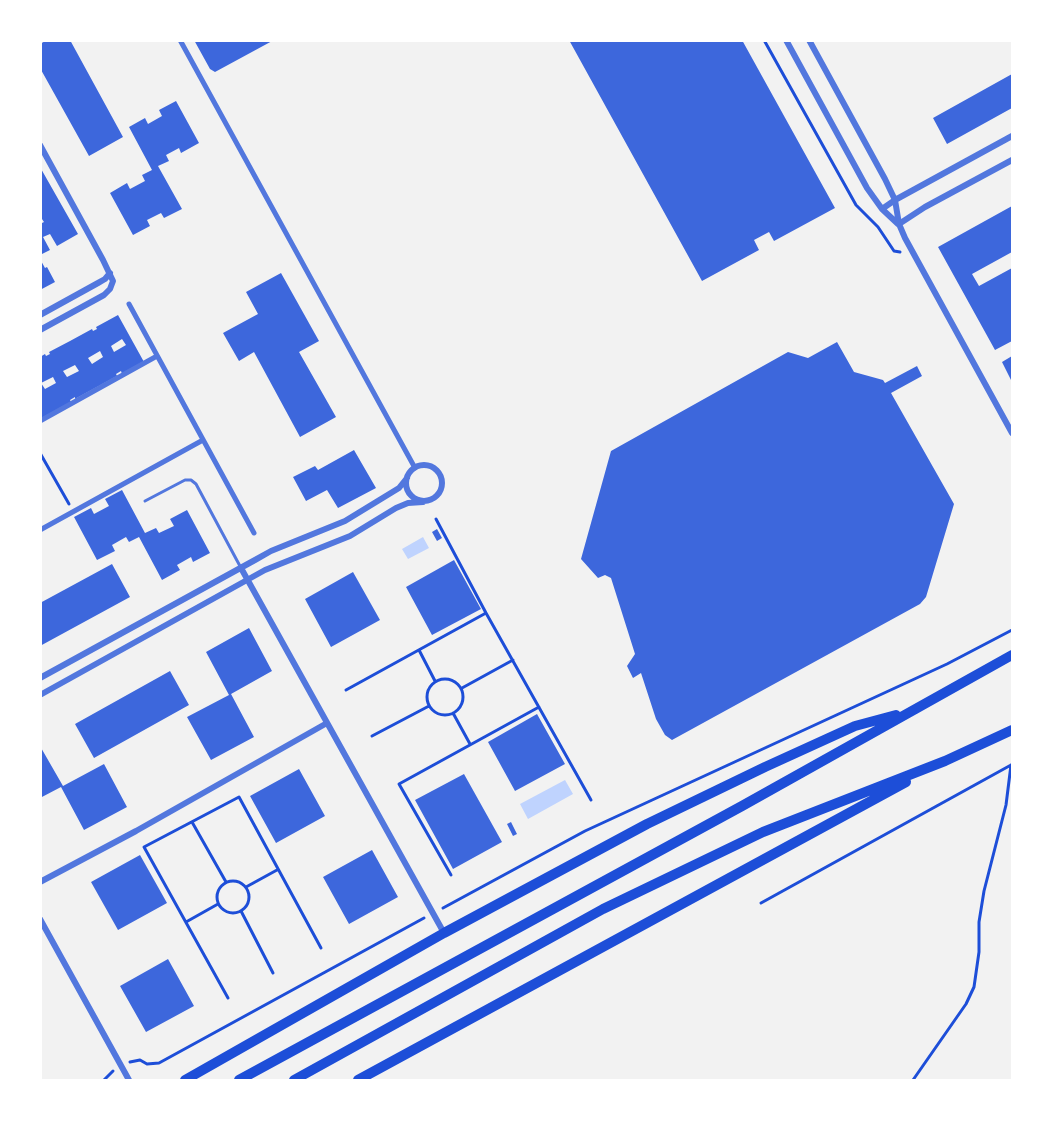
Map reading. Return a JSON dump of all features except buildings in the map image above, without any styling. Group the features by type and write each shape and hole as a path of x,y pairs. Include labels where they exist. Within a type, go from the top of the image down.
{"main road":[{"path":"239,1080 742,806 1012,655"},
{"path":"185,1080 444,933 647,824 855,726 914,711"},
{"path":"294,1080 603,909 764,832 945,761 1012,730"},
{"path":"358,1080 945,761"}],"street":[{"path":"180,40 415,468"},
{"path":"786,40 867,188 882,209 898,224 1012,433"},
{"path":"809,40 885,179 895,200 898,224"},
{"path":"882,209 1012,136"},
{"path":"40,145 113,281 104,296 40,330"},
{"path":"898,224 1012,160"},
{"path":"40,315 98,284 110,273"},
{"path":"129,304 254,533"},
{"path":"40,421 157,356"},
{"path":"40,530 203,440"},
{"path":"40,678 271,551 345,521 399,488 415,468 421,465 431,466 439,473 443,482 440,492 433,499 408,503 396,508 350,536 278,564 40,694"},
{"path":"407,478 406,486 409,494 423,502"},
{"path":"241,568 444,933"},
{"path":"40,882 136,831 327,723"},
{"path":"40,919 129,1080"}],"lane":[{"path":"145,501 185,480 191,480 196,484 241,568"}],"path":[{"path":"40,453 73,512"},
{"path":"436,519 591,800"},
{"path":"346,690 486,613"},
{"path":"440,909 601,823 947,664 1012,630"},
{"path":"419,650 435,681"},
{"path":"461,688 513,660"},
{"path":"452,680 461,688 463,694 461,705 453,713 441,715 429,706 426,697 427,690 435,681 452,680"},
{"path":"372,736 429,706"},
{"path":"451,875 399,784 539,707"},
{"path":"453,713 470,744"},
{"path":"913,1080 966,1004 974,987 984,891 1006,805 1012,765"},
{"path":"760,903 1012,765"},
{"path":"228,998 144,847 239,797 321,948"},
{"path":"192,822 225,882"},
{"path":"246,887 277,870"},
{"path":"236,881 246,887 248,903 241,911 236,913 226,911 218,904 218,889 225,882 236,881"},
{"path":"185,922 218,904"},
{"path":"241,911 273,973"},
{"path":"131,1061 140,1060 147,1064 159,1063 425,918"},
{"path":"104,1080 111,1072"}],"water":[{"path":"423,537 429,548 408,559 402,549"},
{"path":"565,780 573,794 528,819 520,804"}]}
